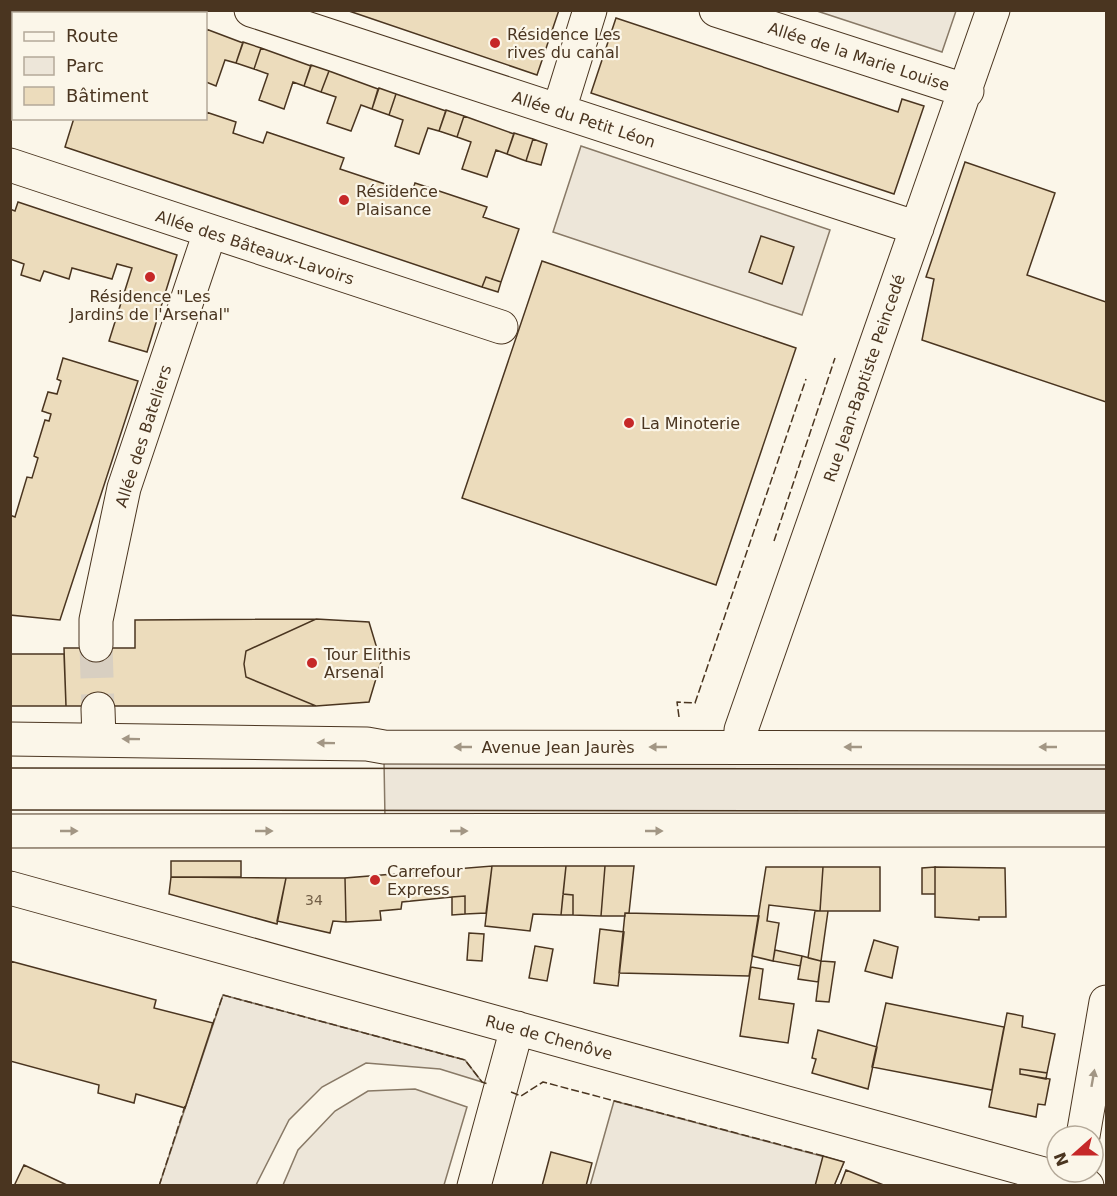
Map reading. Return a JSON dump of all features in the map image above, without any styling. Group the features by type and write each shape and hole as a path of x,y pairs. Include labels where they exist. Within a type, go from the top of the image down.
{"street":[{"name":"Allée du Petit Léon","path":"251,10 917,228"},
{"path":"560,110 590,10"},
{"name":"Allée de la Marie Louise","path":"716,10 967,91"},
{"name":"Rue Jean-Baptiste Peincedé","path":"741,747 741,730 870,356 967,91 993,10"},
{"name":"Allée des Bâteaux-Lavoirs","path":"10,165 501,327"},
{"name":"Allée des Bateliers","path":"96,645 96,620 124,488 210,232"},
{"name":"Avenue Jean Jaurès","path":"10,739 98,724 384,747 1107,748"},
{"path":"10,831 1107,830"},
{"name":"Rue de Chenôve","path":"10,888 1045,1172"},
{"path":"1085,1124 1107,1002"},
{"path":"474,1185 517,1028"}],"green space":[{"path":"956,10 942,52 817,11"},
{"path":"581,146 830,230 802,315 553,232"},
{"path":"384,761 1106,761 1106,819 385,818"},
{"path":"223,995 465,1060 482,1082 440,1069 366,1063 322,1087 289,1120 256,1185 159,1186"},
{"path":"415,1089 467,1107 444,1185 283,1185 298,1150 335,1111 368,1091"},
{"path":"614,1101 844,1162 834,1185 590,1186"}],"building":[{"name":"Résidence Les rives du canal","path":"346,10 559,10 537,75"},
{"path":"616,18 898,112 902,99 924,106 894,194 591,93"},
{"path":"207,29 243,43 236,63 225,60 216,86 207,82"},
{"path":"243,42 261,48 254,69 236,63"},
{"path":"261,48 311,66 304,86 293,82 284,109 259,100 268,74 254,69"},
{"path":"311,65 329,71 321,92 304,86"},
{"path":"329,71 378,89 372,109 361,105 351,131 327,123 336,97 321,92"},
{"path":"379,88 396,94 389,115 372,109"},
{"path":"396,94 446,111 439,131 428,128 419,154 395,146 403,120 389,115"},
{"path":"446,110 464,116 457,137 439,131"},
{"name":"Résidence Plaisance","path":"207,112 236,122 233,133 263,143 267,132 344,158 340,169 412,193 415,183 487,207 483,217 519,229 501,282 486,277 482,287 65,147 73,120 207,120"},
{"path":"464,116 514,134 507,154 496,150 487,177 462,169 471,142 457,137"},
{"path":"514,133 533,139 526,161 507,154"},
{"path":"533,139 547,144 541,165 526,161"},
{"path":"965,162 1055,193 1027,275 1106,302 1106,402 922,340 934,279 926,277"},
{"name":"Résidence \"Les Jardins de l'Arsenal\"","path":"18,202 177,255 147,352 109,341 132,268 117,264 112,279 72,268 69,279 44,271 40,281 21,275 24,264 10,259 10,209 15,211"},
{"path":"761,236 794,247 782,284 749,272"},
{"name":"La Minoterie","path":"542,261 796,348 716,585 462,498"},
{"path":"486,277 501,282 498,292 482,287"},
{"path":"63,358 138,381 60,620 10,615 10,515 15,517 27,477 32,478 38,458 34,456 45,420 49,421 51,414 42,411 48,392 57,394 61,381 57,379"},
{"path":"316,619 369,622 381,662 369,702 316,706 66,706 64,648 135,648 135,620"},
{"name":"Tour Elithis Arsenal","path":"316,619 369,622 381,662 369,702 316,706 246,677 244,664 246,651"},
{"path":"10,654 64,654 66,706 10,706"},
{"path":"171,861 241,861 241,877 171,877"},
{"path":"492,866 486,913 465,914 465,896 402,902 401,909 380,911 381,920 346,922 345,878"},
{"path":"492,866 566,866 561,915 533,914 530,931 485,926"},
{"path":"566,866 605,866 601,916 573,915 573,895 563,894"},
{"path":"605,866 634,866 629,913 625,913 625,916 601,916"},
{"path":"766,867 823,867 820,911 769,905 767,921 779,923 773,961 752,956"},
{"path":"823,867 880,867 880,911 820,911"},
{"path":"935,867 935,894 922,894 922,868"},
{"path":"935,867 1005,868 1006,917 979,917 979,920 935,917"},
{"path":"171,877 286,878 277,924 169,894"},
{"path":"286,878 345,878 346,922 333,921 330,933 277,921"},
{"path":"563,894 573,895 573,915 561,915"},
{"path":"465,896 465,914 452,915 452,897"},
{"path":"815,911 828,911 821,961 808,958"},
{"path":"625,913 759,916 749,976 619,973"},
{"path":"600,929 624,932 618,986 594,983"},
{"path":"469,933 484,934 482,961 467,960"},
{"path":"874,940 898,947 892,978 865,971"},
{"path":"535,946 553,949 547,981 529,978"},
{"path":"775,950 802,956 800,966 773,961"},
{"path":"802,956 821,961 818,982 798,979"},
{"path":"10,961 156,1000 154,1008 213,1023 185,1108 136,1094 134,1103 98,1093 99,1085 10,1061"},
{"path":"821,961 835,962 829,1002 816,1001"},
{"path":"751,967 763,969 759,999 794,1004 788,1043 740,1036"},
{"path":"886,1003 1004,1027 992,1090 872,1067"},
{"path":"1007,1013 1023,1016 1022,1027 1055,1034 1047,1073 1020,1069 1020,1074 1050,1079 1045,1105 1038,1104 1036,1117 989,1107"},
{"path":"818,1030 877,1047 868,1089 812,1073 816,1059 812,1058"},
{"path":"1020,1069 1047,1073 1046,1079 1020,1074"},
{"path":"551,1152 592,1163 586,1186 542,1186"},
{"path":"823,1156 844,1162 834,1186 815,1186"},
{"path":"24,1165 69,1186 14,1186"},
{"path":"846,1170 886,1186 840,1186"}],"tunnel":[{"path":"96,645 98,709"}],"tram line":[{"path":"10,768 1106,769"},
{"path":"10,810 1106,811"}],"fence":[{"path":"774,541 835,358"},
{"path":"679,717 677,702 695,703 806,379"},
{"path":"212,1026 223,995 465,1060 482,1082 488,1084"},
{"path":"511,1092 521,1096 543,1082 827,1157"},
{"path":"159,1186 185,1106"}],"place":[{"name":"Résidence Les rives du canal","path":"495,43"},
{"name":"Résidence Plaisance","path":"344,200"},
{"name":"Résidence \"Les Jardins de l'Arsenal\"","path":"150,277"},
{"name":"La Minoterie","path":"629,423"},
{"name":"Tour Elithis Arsenal","path":"312,663"},
{"name":"Carrefour Express","path":"375,880"}]}
